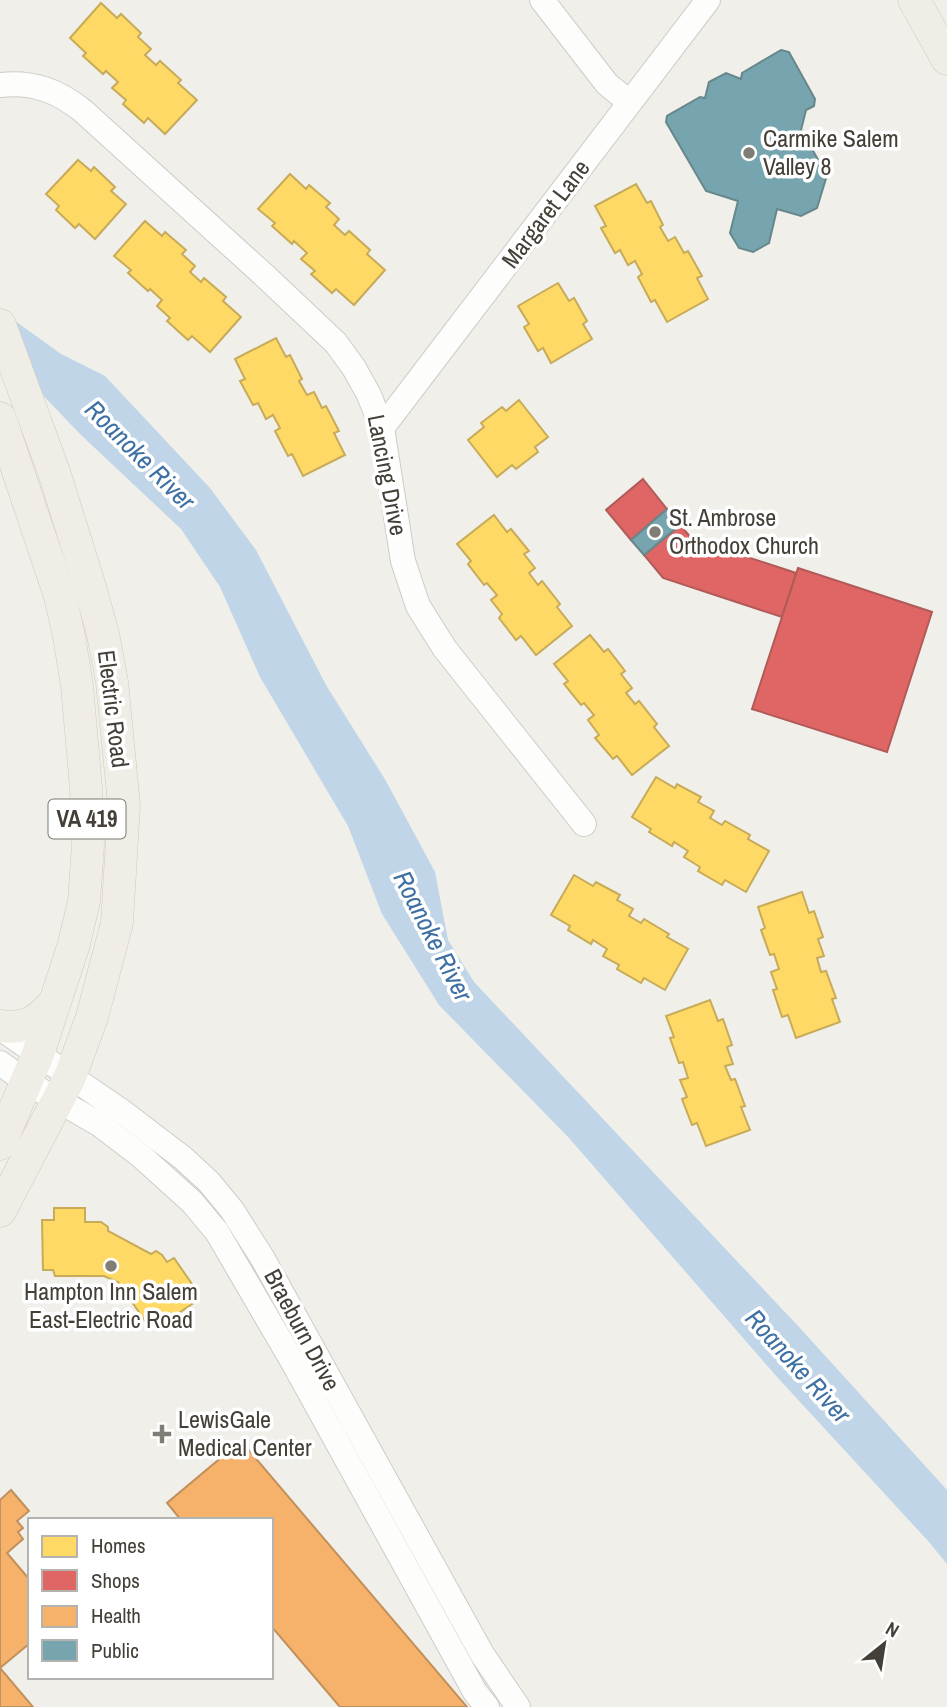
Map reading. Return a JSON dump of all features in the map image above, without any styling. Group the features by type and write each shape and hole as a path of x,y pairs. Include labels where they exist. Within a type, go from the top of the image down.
{"main road":[{"path":"914,0 947,60"},
{"name":"Electric Road","path":"0,325 54,471 103,634 112,682 124,805 117,923 92,1017 65,1090 0,1211"},
{"name":"Electric Road","path":"0,418 60,596 69,636 77,686 88,845 84,901 74,944 32,1068 0,1144"},
{"path":"0,1027 34,1023 54,1003"}],"street":[{"path":"542,0 607,84 629,102"},
{"name":"Margaret Lane","path":"382,428 708,0"},
{"name":"Lancing Drive","path":"0,85 26,84 47,88 66,97 83,110 336,343 364,386 382,428 403,561 418,606 445,649 584,824"},
{"name":"Braeburn Drive","path":"0,1027 32,1068 65,1090 99,1124 166,1175 192,1202 226,1224 329,1404 482,1654 519,1707"},
{"name":"Braeburn Drive","path":"0,1063 32,1068"},
{"name":"Braeburn Drive","path":"329,1404 475,1692 486,1707"}],"water":[{"name":"Roanoke River","path":"0,310 61,354 105,376 210,488 256,550 326,685 386,781 435,872 448,940 474,982 799,1327 947,1490 947,1564 778,1378 569,1138 439,1005 382,914 348,826 260,677 220,587 181,529 80,434 37,389"}],"building: Homes":[{"path":"101,3 117,18 121,14 141,33 138,37 151,49 145,55 156,65 160,61 181,80 178,83 197,100 165,134 148,118 144,123 123,104 126,100 112,88 118,82 106,71 103,74 83,56 86,53 70,38"},
{"path":"78,160 91,171 94,167 115,187 111,191 126,204 95,239 79,224 75,228 56,210 59,206 46,194"},
{"path":"290,174 306,189 309,185 330,203 326,207 339,219 334,225 345,235 349,231 370,250 367,254 385,270 354,305 336,289 332,293 311,274 315,271 301,259 307,253 294,241 292,244 272,226 275,223 258,209"},
{"path":"636,184 647,203 651,201 668,241 675,237 684,253 688,251 702,276 697,278 708,299 667,322 655,300 651,302 638,277 642,274 635,261 628,265 620,250 615,253 601,228 606,226 595,206"},
{"path":"145,221 162,236 165,232 186,250 182,254 195,266 190,272 201,282 204,278 226,297 223,301 241,317 210,352 192,336 188,340 167,321 170,318 157,306 162,300 128,273 131,270 114,256"},
{"path":"558,283 569,301 574,298 587,321 583,324 592,339 551,363 543,348 538,351 524,327 529,324 518,306"},
{"path":"276,338 286,357 290,355 307,395 314,392 322,408 326,406 339,431 334,433 345,455 303,476 292,454 288,456 275,431 280,428 273,415 266,419 258,403 253,405 240,381 245,379 235,359"},
{"path":"519,400 548,437 535,447 538,452 516,469 512,465 497,477 468,440 484,427 481,423 502,407 506,411"},
{"path":"494,515 507,532 511,529 529,551 524,554 535,568 529,573 538,585 542,581 560,604 557,607 572,626 536,655 521,636 516,640 499,618 502,614 491,600 497,595 487,583 484,585 468,564 471,561 457,544"},
{"path":"590,635 604,652 608,649 625,671 621,674 632,688 626,693 635,704 639,701 657,724 654,727 669,746 632,775 617,756 613,759 595,738 599,735 588,720 594,715 584,703 581,705 564,684 568,681 554,664"},
{"path":"656,777 675,788 677,784 701,797 698,802 714,811 710,818 722,825 725,821 750,835 748,839 769,851 746,892 725,880 722,885 698,871 700,867 684,857 688,851 674,842 672,846 649,832 651,829 632,817"},
{"path":"574,875 593,886 596,882 620,895 617,900 633,909 629,916 641,923 644,919 688,949 665,990 644,978 641,983 617,969 619,965 603,956 607,949 593,940 591,944 568,930 570,926 551,915"},
{"path":"802,892 809,913 814,911 823,937 818,939 824,956 817,958 821,972 826,971 836,998 832,999 840,1022 796,1038 788,1015 782,1017 773,990 777,989 771,972 779,969 774,954 770,955 761,930 765,928 758,907"},
{"path":"710,1000 718,1021 723,1019 732,1045 727,1047 733,1064 725,1066 731,1080 735,1079 745,1106 741,1107 750,1130 706,1146 697,1123 692,1125 682,1099 687,1097 680,1080 688,1078 670,1038 674,1037 666,1016"},
{"name":"Hampton Inn Salem East-Electric Road","path":"54,1208 85,1208 85,1222 101,1222 108,1227 108,1231 151,1254 156,1251 167,1262 174,1258 192,1284 183,1290 192,1304 163,1324 159,1321 148,1325 118,1282 104,1276 55,1276 53,1270 43,1270 42,1220 54,1220"}],"building: Shops":[{"path":"643,479 667,509 631,540 606,510"},
{"path":"680,525 692,539 796,573 782,617 663,578 644,555"},
{"path":"798,568 932,612 887,752 752,709"}],"building: Health":[{"path":"241,1441 467,1707 340,1707 273,1628 273,1518 179,1518 167,1503"},
{"path":"11,1490 29,1511 17,1521 23,1528 18,1532 23,1539 7,1553 28,1578 28,1645 0,1668 0,1500"},
{"path":"0,1668 33,1707 0,1707"}],"building: Public":[{"name":"Carmike Salem Valley 8","path":"781,50 789,52 815,99 814,106 806,110 801,130 827,175 817,208 801,216 777,209 769,243 753,252 739,248 730,233 738,201 706,191 666,122 667,116 700,97 705,98 709,82 726,73 741,79 742,73"},
{"name":"St. Ambrose Orthodox Church","path":"667,509 680,525 644,555 631,540"}],"place":[{"name":"Carmike Salem Valley 8","path":"749,153"},
{"name":"St. Ambrose Orthodox Church","path":"655,532"},
{"name":"Hampton Inn Salem East-Electric Road","path":"111,1266"},
{"name":"LewisGale Medical Center","path":"162,1434"}]}
